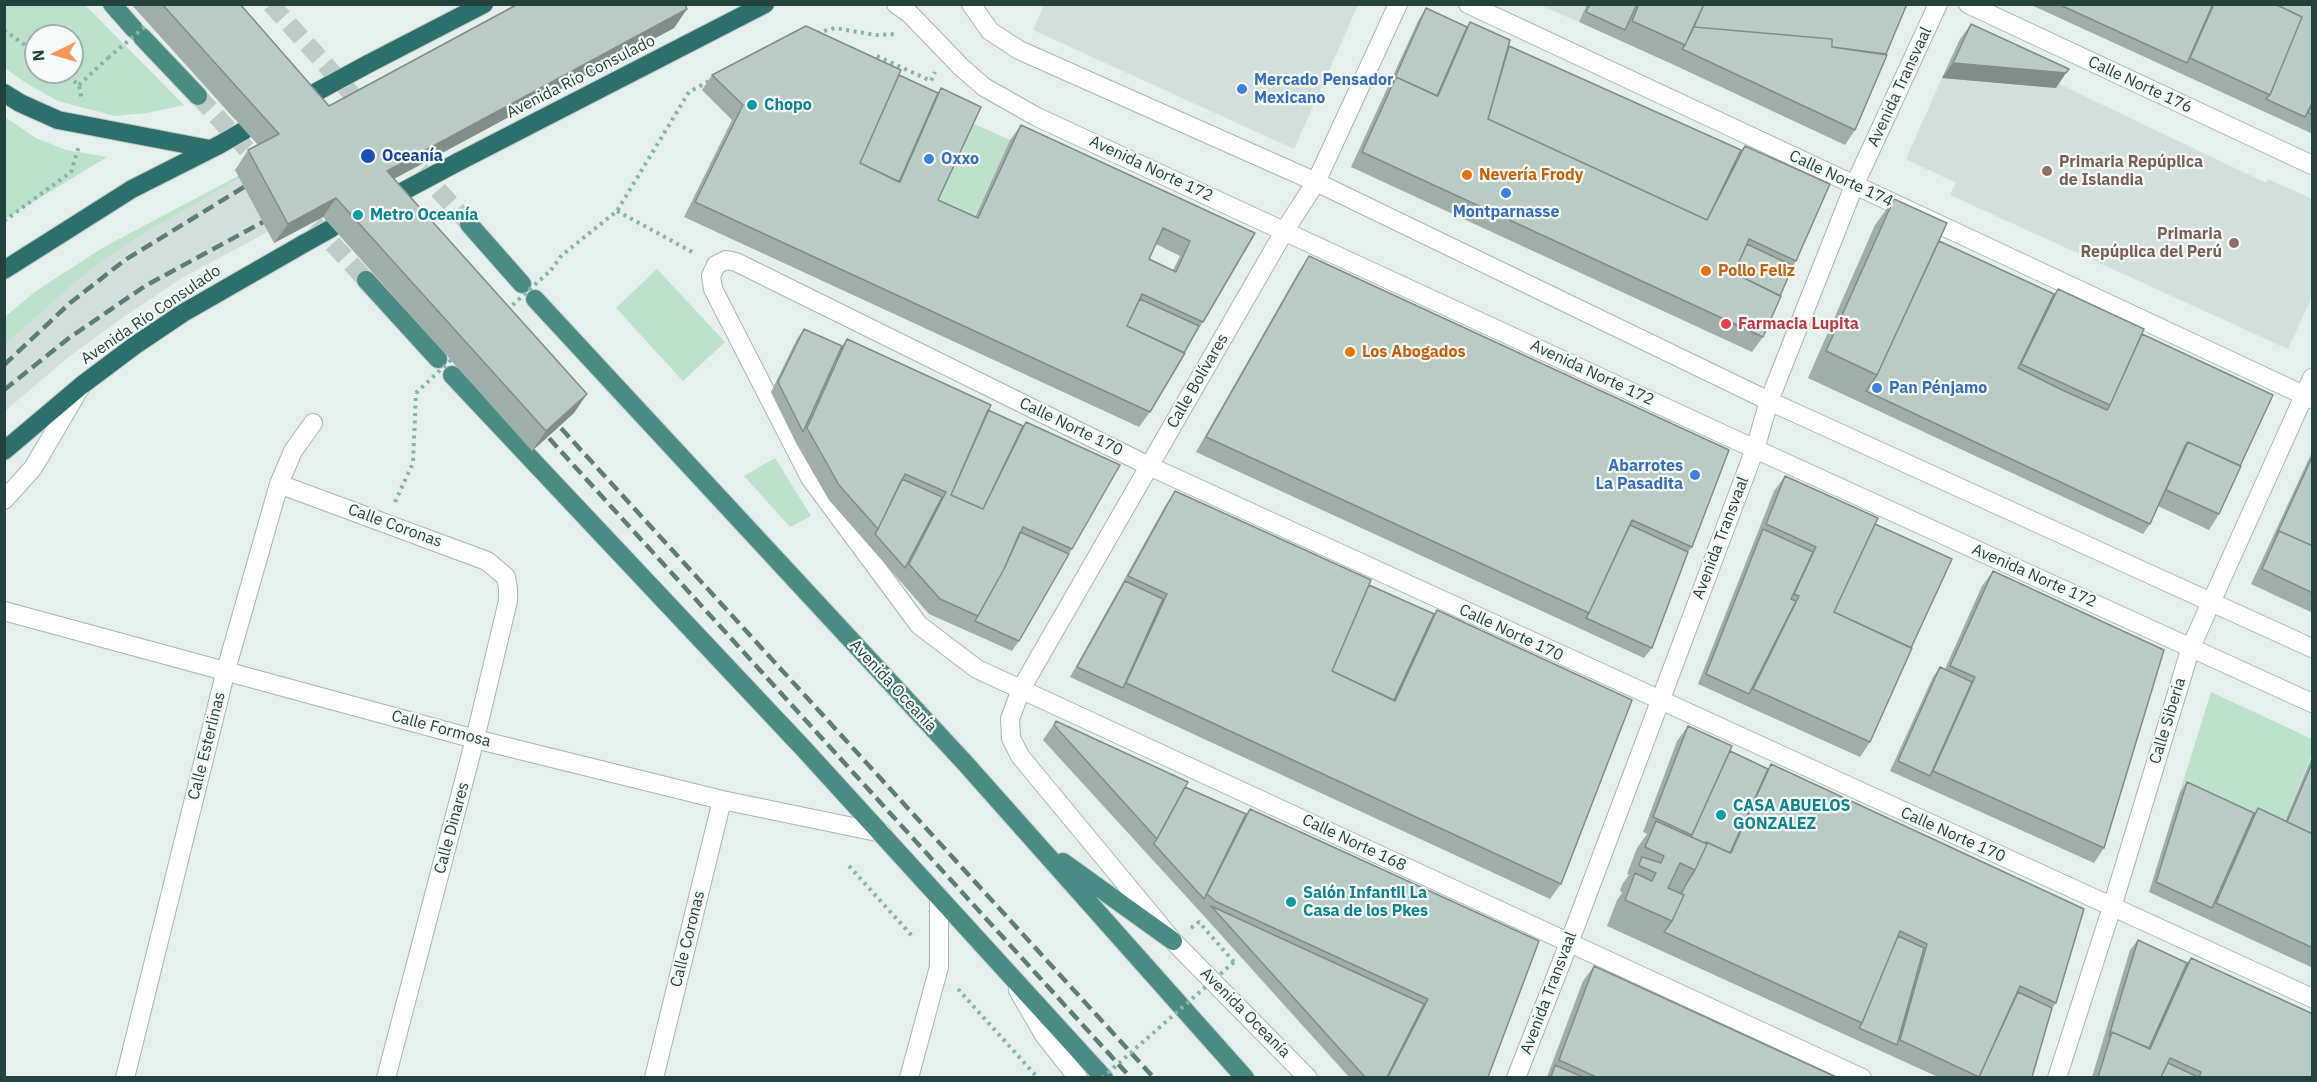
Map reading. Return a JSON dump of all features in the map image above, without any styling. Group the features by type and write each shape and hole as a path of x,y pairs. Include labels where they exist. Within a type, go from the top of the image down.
{"highway":[{"path":"112,4 141,30 198,96"},
{"path":"296,103 484,4"},
{"name":"Avenida Río Consulado","path":"383,202 765,4"},
{"path":"4,93 39,113 58,120 214,147"},
{"path":"4,270 132,189 245,130"},
{"path":"469,224 522,284"},
{"name":"Avenida Río Consulado","path":"82,385 183,313 332,228"},
{"path":"366,280 882,833 1103,1077"},
{"name":"Avenida Oceanía","path":"536,299 957,754 1245,1077"},
{"path":"4,451 82,385"},
{"path":"1034,842 1173,941"}],"street":[{"path":"971,4 990,31 1019,50 1316,182 1768,401 2313,648"},
{"name":"Calle Bolívares","path":"1020,756 1011,738 1010,719 1021,689 1285,230 1316,182 1398,4"},
{"name":"Calle Norte 174","path":"1468,4 2309,398"},
{"name":"Avenida Transvaal","path":"1516,1077 1569,943 1755,449 1768,401 1854,186 1938,4"},
{"name":"Calle Norte 176","path":"1968,4 2313,165"},
{"name":"Avenida Norte 172","path":"903,9 961,67 984,87 1010,103 1755,449 2313,702"},
{"name":"Calle Norte 170","path":"716,265 726,260 736,262 1149,466 2313,998"},
{"name":"Calle Norte 168","path":"716,265 711,276 713,289 810,478 920,625 976,669 1862,1077"},
{"name":"Calle Siberia","path":"2057,1077 2112,907 2190,646 2309,398 2313,378"},
{"name":"Avenida Río Consulado","path":"4,500 33,468 82,385"},
{"name":"Calle Esterlinas","path":"124,1077 226,670 279,484 293,451 313,423"},
{"name":"Calle Coronas","path":"279,484 487,561 506,577"},
{"name":"Calle Dinares","path":"386,1077 475,739 508,601 506,577"},
{"name":"Calle Formosa","path":"4,611 475,739 722,800 882,833"},
{"name":"Avenida Oceanía","path":"1020,756 1173,941 1308,1077"},
{"name":"Calle Coronas","path":"654,1077 722,800"},
{"path":"909,1077 939,967 939,896"},
{"path":"1008,973 1044,1035 1078,1077"}],"path":[{"path":"807,37 835,28 876,35 899,34 903,9"},
{"path":"4,30 24,44"},
{"path":"84,80 141,30"},
{"path":"877,56 921,75"},
{"path":"500,316 551,270 562,255 617,211 689,92 718,76"},
{"path":"4,221 71,172 85,126"},
{"path":"617,211 716,265"},
{"path":"386,522 413,464 416,393 447,365"},
{"path":"849,866 913,937"},
{"path":"1103,1077 1234,962 1199,922"},
{"path":"957,988 1038,1077"}],"shaded area":[{"name":"Mercado Pensador Mexicano","path":"1044,4 1358,5 1294,149 1033,30"},
{"path":"565,5 689,5 182,278 70,356 5,411 5,345 101,262 139,236 204,198"},
{"path":"1540,5 1587,5 1579,22"},
{"path":"1942,78 2056,88 2059,84 2266,183 2268,179 2312,199 2312,297 2288,349 1950,195 1956,183 1906,159"}],"green space":[{"path":"5,4 85,5 184,105 147,113 115,116 58,101 28,84 84,84 84,24 24,24 24,82 5,68"},
{"path":"5,117 36,138 66,150 107,157 5,219"},
{"path":"970,122 1010,140 967,233 928,215"},
{"path":"240,175 242,177 139,236 101,262 5,345 5,317 36,291 104,247"},
{"path":"657,269 725,342 683,381 616,308"},
{"path":"775,458 811,516 790,527 744,476"},
{"path":"2211,692 2312,739 2312,754 2278,837 2180,792"}],"building":[{"path":"162,4 240,4 329,106 518,4 685,4 687,9 387,171 587,394 546,431 336,198 288,224 248,150 279,134"},
{"path":"1590,4 1637,4 1625,30 1586,12"},
{"path":"1639,4 1704,4 1685,45 1632,21"},
{"path":"1704,4 1907,4 1886,54 1832,47 1832,39 1694,27"},
{"path":"2058,4 2213,4 2187,63"},
{"path":"2214,4 2275,4 2302,17 2270,95 2190,58"},
{"path":"2275,4 2313,4 2313,101 2305,117 2266,99 2270,95 2302,17"},
{"path":"1426,8 1467,27 1437,96 1396,77 1393,82"},
{"path":"1470,22 1510,40 1488,119 1707,220 1745,146 1830,184 1796,261 1749,239 1734,273 1781,296 1763,337 1362,152 1396,77 1438,96"},
{"path":"1971,24 2069,69 2066,73 1953,63"},
{"path":"806,26 901,70 860,163 900,182 941,88 981,107 938,200 978,218 1021,125 1255,233 1203,322 1142,294 1127,326 1185,353 1150,412 695,202 743,105 712,75","holes":["1163,228 1190,241 1176,272 1149,259"]},
{"path":"1694,27 1832,39 1832,47 1887,55 1855,130 1682,49"},
{"path":"1509,46 1741,150 1707,220 1488,119"},
{"path":"899,75 938,93 899,182 860,163"},
{"path":"2313,104 2313,114 2308,113"},
{"path":"1894,199 1947,223 1877,375 1826,351"},
{"path":"1939,241 2054,294 2018,368 2062,390 2107,410 2142,334 2273,395 2240,466 2188,442 2150,524 1866,391 1877,375"},
{"path":"1747,244 1793,266 1780,296 1734,273"},
{"path":"1309,256 1729,450 1692,547 1632,520 1589,613 1206,437"},
{"path":"2058,289 2144,329 2110,405 2021,364"},
{"path":"1140,299 1199,326 1184,353 1127,326"},
{"path":"804,329 842,346 803,432 778,382"},
{"path":"847,339 991,405 951,495 983,509 1026,422 1120,465 1072,549 1023,527 1004,569 978,616 940,599 909,564 946,492 905,474 878,529 839,485 807,428"},
{"path":"988,410 1023,426 983,509 951,495"},
{"path":"2188,442 2241,466 2219,514 2166,490"},
{"path":"2313,455 2313,546 2279,531 2276,536"},
{"path":"1785,476 1878,518 1834,612 1912,648 1870,742 1753,689 1799,596 1794,594 1816,547 1766,524"},
{"path":"902,479 942,497 905,568 875,534"},
{"path":"1175,491 1371,580 1332,671 1395,701 1437,610 1632,700 1561,884 1126,683 1167,594 1128,576"},
{"path":"1875,524 1952,559 1911,648 1834,612"},
{"path":"1630,525 1688,552 1652,648 1586,618"},
{"path":"1763,529 1813,552 1791,599 1796,601 1749,694 1706,674"},
{"path":"2279,531 2313,546 2313,593 2262,569"},
{"path":"1020,532 1069,554 1019,641 975,621 1004,569"},
{"path":"1993,571 2164,650 2104,848 1933,771 1975,677 1950,666"},
{"path":"1125,581 1163,599 1123,688 1077,667"},
{"path":"1369,585 1434,614 1394,700 1332,671"},
{"path":"1940,667 1972,682 1930,776 1898,761"},
{"path":"1056,721 1188,782 1157,839 1054,725"},
{"path":"1688,726 1732,746 1692,835 1653,817"},
{"name":"CASA ABUELOS GONZALEZ","path":"1730,751 1768,769 1730,853 1691,837"},
{"path":"2313,761 2313,834 2287,822"},
{"path":"1771,764 2084,909 2056,1003 2020,986 1979,1077 1900,1040 1927,944 1900,931 1862,1023 1664,932 1672,921 1684,895 1681,894 1695,870 1707,844 1705,843 1731,853"},
{"path":"2187,782 2254,813 2212,908 2156,882"},
{"path":"1185,787 1246,814 1204,899 1154,844"},
{"path":"2258,808 2313,834 2313,948 2216,903"},
{"path":"1250,809 1539,941 1488,1077 1388,1077 1428,999 1215,901 1207,894"},
{"path":"1656,821 1707,844 1695,870 1680,863 1668,888 1684,895 1672,921 1625,900 1635,873 1652,881 1656,873 1640,866 1642,857 1661,863 1664,856 1645,847"},
{"path":"1211,906 1424,1004 1387,1077 1365,1077"},
{"path":"1898,936 1924,948 1897,1045 1859,1028"},
{"path":"2138,940 2187,963 2149,1048 2112,1032 2109,1036"},
{"path":"2191,958 2313,1014 2313,1077 2199,1077 2201,1072 2170,1058 2161,1077 2098,1077 2112,1032 2150,1049"},
{"path":"1594,966 1836,1077 1596,1077 1559,1060"},
{"path":"2018,992 2052,1008 2032,1077 1979,1077"},
{"path":"2168,1063 2198,1077 2161,1077"},
{"path":"1555,1065 1583,1077 1551,1077"}],"tunnel":[{"path":"271,4 367,111"},
{"path":"198,96 264,168"},
{"path":"402,150 469,224"},
{"path":"296,204 366,280"}],"railway":[{"path":"4,365 70,303 125,260 244,187"},
{"path":"4,390 69,338 145,286 263,222"},
{"path":"549,415 1154,1078"},
{"path":"537,425 1131,1078"}],"place":[{"name":"Mercado Pensador Mexicano","path":"1242,89"},
{"name":"Chopo","path":"752,105"},
{"name":"Oceanía","path":"368,156"},
{"name":"Oxxo","path":"929,159"},
{"name":"Primaria Repúplica de Islandia","path":"2047,171"},
{"name":"Nevería Frody","path":"1467,175"},
{"name":"Montparnasse","path":"1506,193"},
{"name":"Metro Oceanía","path":"358,215"},
{"name":"Primaria Repúplica del Perú","path":"2234,243"},
{"name":"Pollo Feliz","path":"1706,271"},
{"name":"Farmacia Lupita","path":"1726,324"},
{"name":"Los Abogados","path":"1350,352"},
{"name":"Pan Pénjamo","path":"1877,388"},
{"name":"Abarrotes La Pasadita","path":"1695,475"},
{"name":"CASA ABUELOS GONZALEZ","path":"1721,815"},
{"name":"Salón Infantil La Casa de los Pkes","path":"1291,902"}]}
